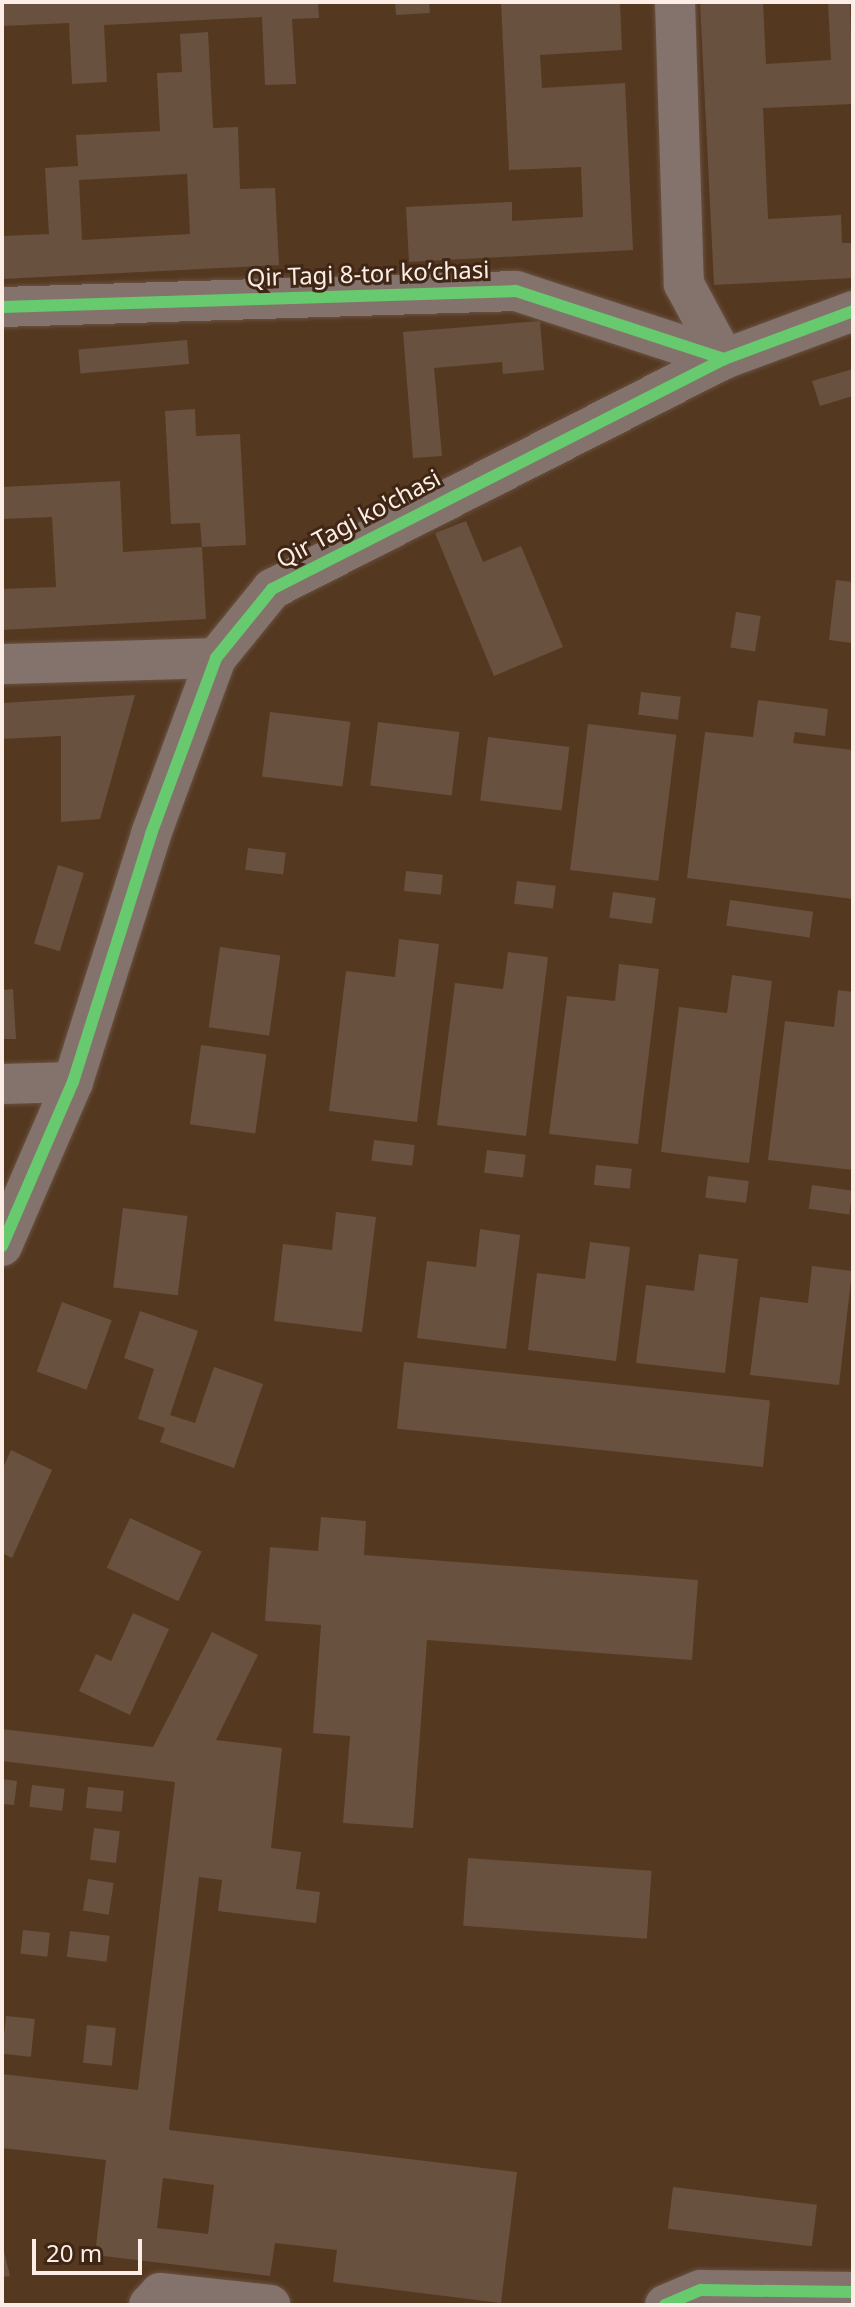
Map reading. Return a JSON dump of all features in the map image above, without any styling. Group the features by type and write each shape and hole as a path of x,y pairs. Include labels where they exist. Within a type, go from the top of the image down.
{"street":[{"path":"675,2 684,284 724,359"},
{"name":"Qir Tagi 8-tor koʼchasi","path":"2,307 516,291 724,359"},
{"name":"Qir Tagi ko'chasi","path":"2,1246 73,1082 151,834 216,658 272,589 724,359 853,311"},
{"path":"2,664 216,658"},
{"path":"2,1084 73,1082"},
{"path":"688,2300 853,2292"},
{"path":"149,2305 160,2293 270,2305"}],"building":[{"path":"2,2 318,2 319,18 292,19 296,84 265,85 262,17 104,25 107,82 72,84 69,23 2,26"},
{"path":"395,2 429,2 430,13 396,15"},
{"path":"501,2 620,2 622,50 540,55 542,88 625,83 633,250 409,262 406,207 512,202 512,221 583,217 581,167 509,170"},
{"path":"700,2 763,2 766,64 831,60 828,2 850,2 853,104 763,108 768,219 841,215 842,243 853,243 853,278 714,285"},
{"path":"208,32 213,128 238,127 240,189 275,188 279,265 2,279 2,236 49,234 45,168 78,166 76,135 160,131 157,73 182,72 180,34","holes":["187,174 190,234 82,240 79,180"]},
{"path":"540,321 544,370 503,374 502,362 434,368 442,456 413,458 403,332"},
{"path":"187,340 189,364 81,373 78,349"},
{"path":"853,369 853,396 820,406 812,381"},
{"path":"195,409 196,436 240,434 246,545 202,547 200,523 171,524 165,411"},
{"path":"120,481 123,552 202,547 206,619 2,630 2,589 56,587 52,517 2,519 2,487"},
{"path":"466,521 483,562 521,546 563,647 494,676 435,533"},
{"path":"836,580 853,582 853,643 829,640"},
{"path":"736,612 761,616 755,651 730,648"},
{"path":"641,692 681,697 678,720 638,715"},
{"path":"135,695 100,819 61,822 61,736 2,739 2,703"},
{"path":"758,700 828,709 825,736 795,732 793,743 853,750 853,899 687,878 705,732 753,737"},
{"path":"270,712 350,722 342,786 262,777"},
{"path":"378,722 459,732 452,796 370,786"},
{"path":"588,724 676,735 658,881 570,870"},
{"path":"488,737 569,747 562,811 480,801"},
{"path":"248,848 286,853 283,874 245,870"},
{"path":"58,865 84,873 60,951 34,943"},
{"path":"406,871 443,875 441,895 404,891"},
{"path":"517,881 556,886 553,909 514,904"},
{"path":"613,892 656,898 652,924 609,918"},
{"path":"730,900 813,912 810,937 726,926"},
{"path":"399,939 439,944 417,1122 329,1111 346,971 395,977"},
{"path":"220,947 280,955 269,1036 209,1027"},
{"path":"508,952 548,957 526,1136 437,1125 455,983 503,989"},
{"path":"619,964 659,969 638,1144 549,1134 567,996 615,1001"},
{"path":"732,975 772,981 749,1163 661,1152 679,1007 727,1013"},
{"path":"13,989 16,1039 2,1039 2,990"},
{"path":"838,990 853,992 853,1170 768,1160 785,1021 834,1027"},
{"path":"201,1045 266,1054 255,1133 190,1124"},
{"path":"374,1140 415,1145 412,1166 371,1161"},
{"path":"487,1150 526,1155 523,1178 484,1173"},
{"path":"596,1165 632,1169 630,1189 594,1185"},
{"path":"708,1176 749,1181 746,1203 705,1198"},
{"path":"812,1185 853,1191 849,1214 809,1209"},
{"path":"123,1208 188,1216 178,1295 113,1287"},
{"path":"336,1212 376,1217 362,1332 274,1321 283,1244 332,1250"},
{"path":"480,1229 520,1235 506,1349 417,1338 427,1261 476,1267"},
{"path":"590,1242 630,1247 616,1361 528,1350 537,1273 585,1279"},
{"path":"699,1254 738,1259 725,1373 636,1363 646,1285 694,1291"},
{"path":"812,1266 852,1271 839,1385 750,1375 760,1297 808,1303"},
{"path":"62,1302 112,1320 86,1390 37,1372"},
{"path":"140,1311 198,1331 170,1415 195,1423 214,1367 263,1384 234,1468 160,1442 165,1428 138,1419 154,1369 124,1358"},
{"path":"404,1362 770,1400 763,1467 397,1429"},
{"path":"11,1450 52,1470 12,1558 2,1553 2,1470"},
{"path":"321,1517 366,1521 364,1555 698,1580 692,1660 427,1640 413,1828 343,1823 350,1736 313,1733 321,1625 265,1621 270,1547 318,1551"},
{"path":"130,1518 202,1551 178,1601 107,1568"},
{"path":"133,1613 169,1629 130,1715 79,1691 96,1654 111,1661"},
{"path":"212,1632 258,1655 216,1740 282,1748 271,1848 301,1852 296,1889 320,1892 316,1923 218,1911 222,1880 199,1877 169,2130 517,2172 501,2303 333,2282 337,2250 275,2243 270,2276 95,2255 106,2160 2,2148 2,2074 138,2090 175,1782 2,1761 2,1729 153,1747","holes":["163,2178 214,2185 208,2234 157,2228"]},
{"path":"2,1779 17,1781 14,1805 2,1804"},
{"path":"32,1785 65,1789 62,1811 29,1807"},
{"path":"88,1787 124,1791 122,1812 86,1808"},
{"path":"94,1828 120,1831 116,1863 90,1860"},
{"path":"468,1858 652,1871 647,1939 463,1926"},
{"path":"88,1879 114,1883 109,1915 83,1911"},
{"path":"23,1930 50,1933 47,1957 20,1954"},
{"path":"70,1931 110,1936 107,1962 67,1957"},
{"path":"6,2016 35,2019 31,2057 2,2054"},
{"path":"87,2025 116,2028 112,2066 83,2063"},
{"path":"673,2187 817,2205 812,2246 668,2229"},
{"path":"2,2243 10,2276 2,2277"}],"cycle path":[{"path":"2,307 516,291 724,359"},
{"path":"2,1246 73,1082 151,834 216,658 272,589 724,359 853,311"},
{"path":"665,2305 701,2290 853,2292"}]}
